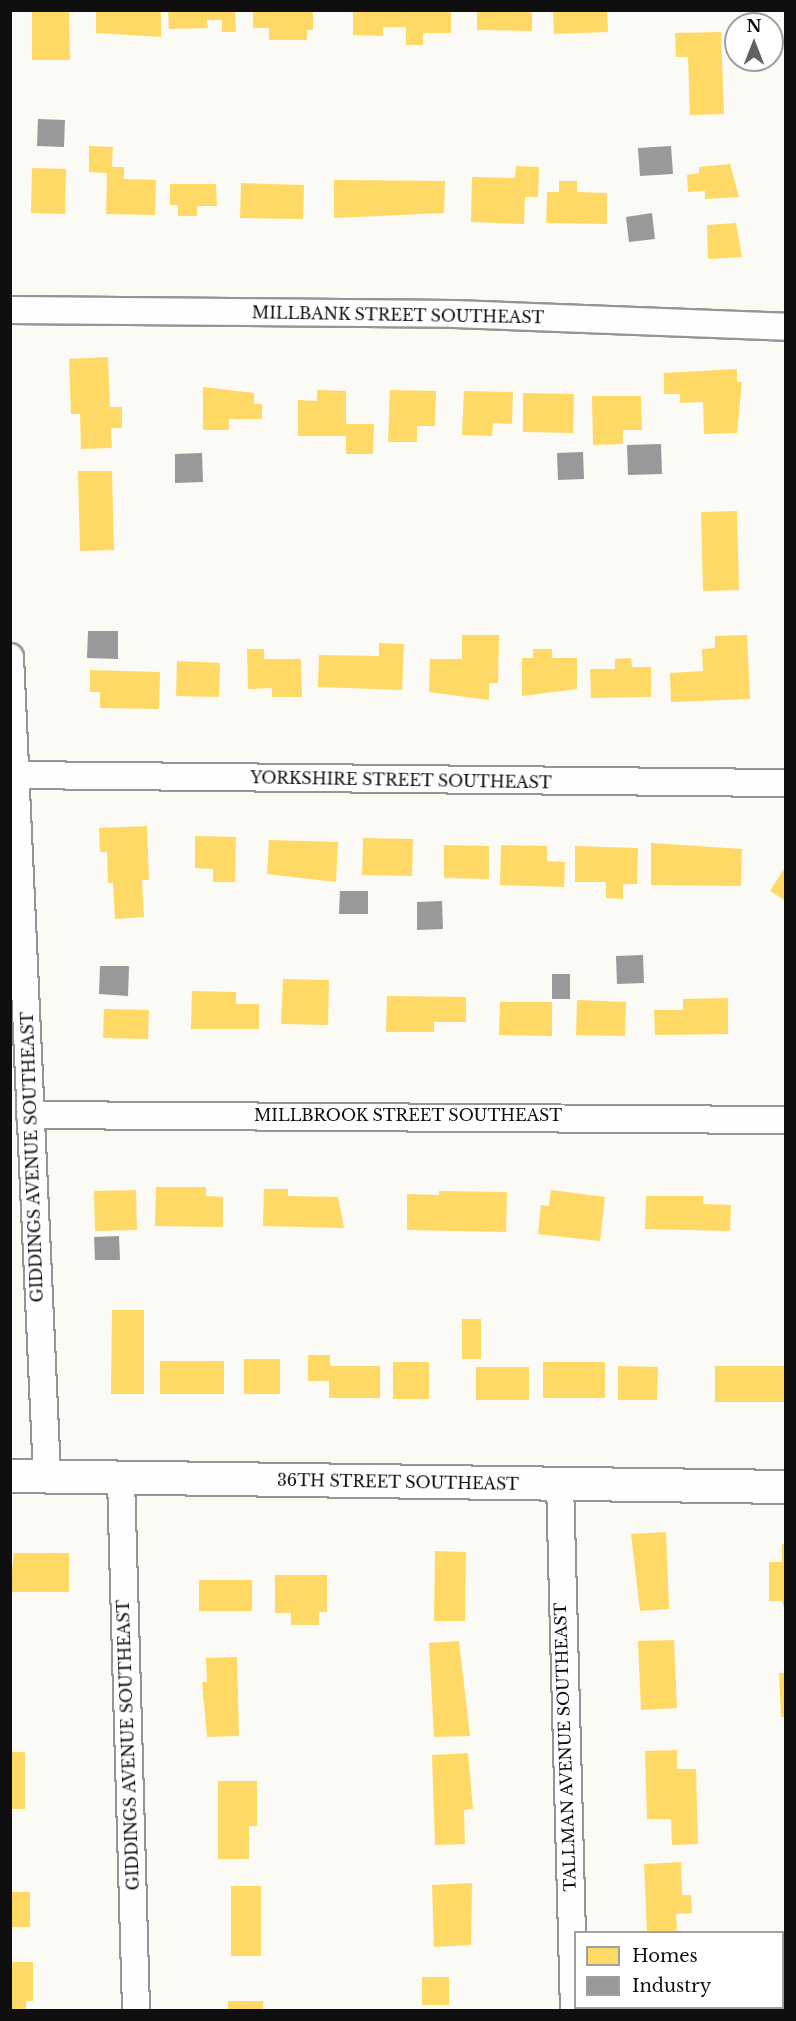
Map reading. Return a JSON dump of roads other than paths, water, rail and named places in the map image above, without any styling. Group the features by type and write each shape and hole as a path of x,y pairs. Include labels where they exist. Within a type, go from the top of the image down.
{"street":[{"name":"MILLBANK STREET SOUTHEAST","path":"10,310 454,314 786,327"},
{"name":"GIDDINGS AVENUE SOUTHEAST","path":"10,657 47,1476"},
{"name":"YORKSHIRE STREET SOUTHEAST","path":"16,775 786,783"},
{"name":"MILLBROOK STREET SOUTHEAST","path":"30,1115 786,1119"},
{"name":"36TH STREET SOUTHEAST","path":"10,1476 786,1487"},
{"name":"GIDDINGS AVENUE SOUTHEAST","path":"121,1479 136,2010"},
{"name":"TALLMAN AVENUE SOUTHEAST","path":"560,1483 574,2010"}]}
